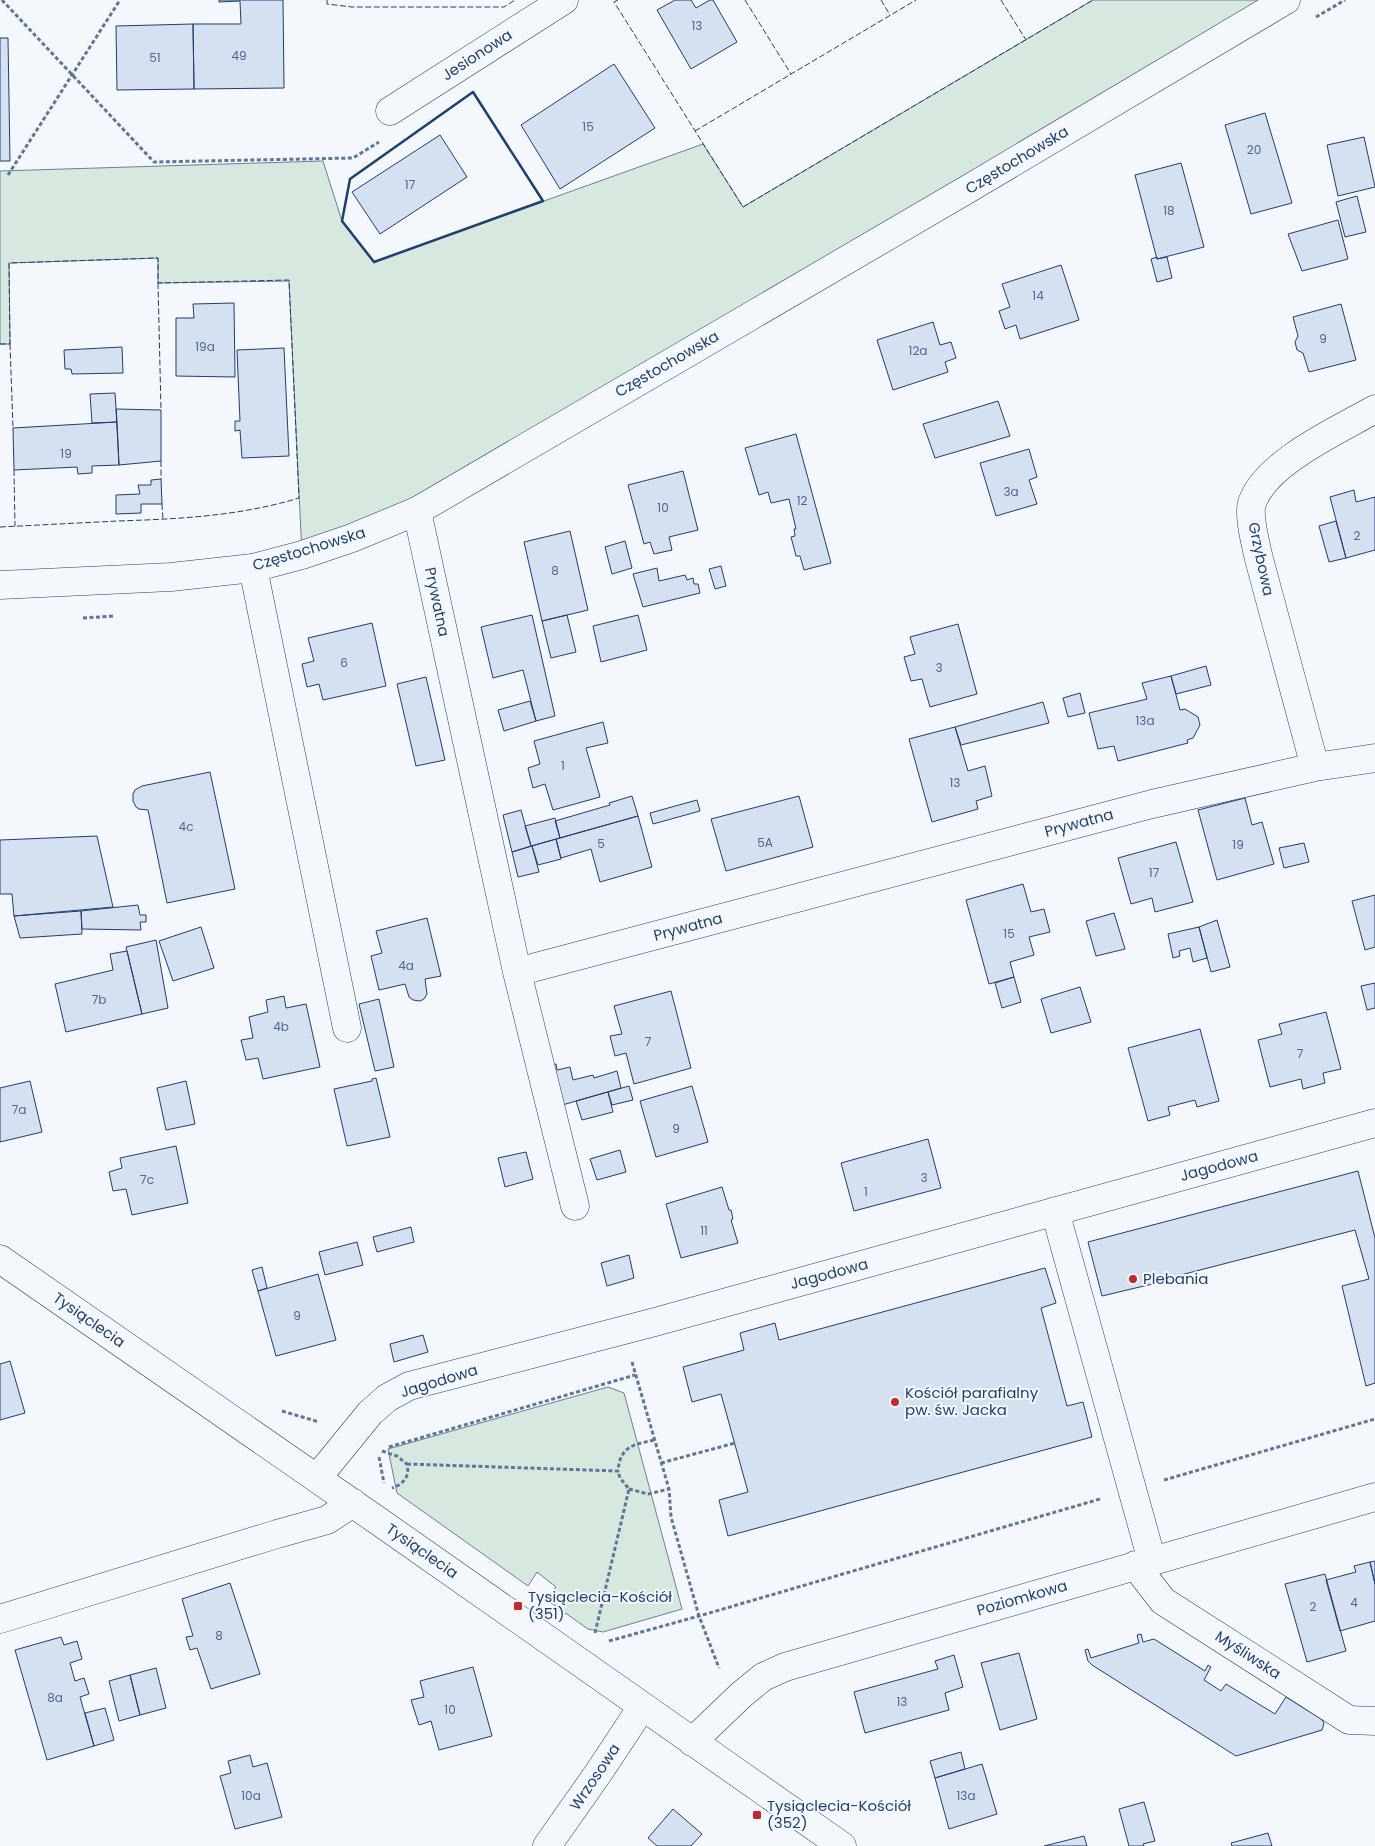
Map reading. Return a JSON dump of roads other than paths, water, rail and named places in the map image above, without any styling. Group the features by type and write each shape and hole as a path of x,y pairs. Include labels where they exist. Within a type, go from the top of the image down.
{"street":[{"name":"Jesionowa","path":"390,111 564,0"},
{"name":"Częstochowska","path":"0,586 171,577 253,568 302,555 352,538 417,511 1286,0"},
{"name":"Grzybowa","path":"1316,767 1259,559 1252,525 1252,504 1264,482 1290,458 1375,409"},
{"name":"Prywatna","path":"417,511 517,972 1152,804 1316,767 1375,758"},
{"path":"253,568 348,1028"},
{"path":"517,972 575,1206"},
{"name":"Jagodowa","path":"317,1478 370,1413 387,1398 410,1386 622,1331 1375,1123"},
{"path":"1056,1211 1132,1490 1144,1563"},
{"name":"Tysiąclecia","path":"0,1259 353,1503 842,1846"},
{"name":"Poziomkowa","path":"692,1742 741,1695 763,1677 785,1667 1375,1497"},
{"path":"0,1619 327,1520 353,1503"},
{"name":"Myśliwska","path":"1144,1563 1163,1601 1349,1720 1375,1721"},
{"name":"Wrzosowa","path":"547,1846 642,1706"}],"place":[{"name":"Plebania","path":"1133,1279"},
{"name":"Kościół parafialny pw. św. Jacka","path":"895,1402"},
{"name":"Tysiąclecia-Kościół (351)","path":"518,1606"},
{"name":"Tysiąclecia-Kościół (352)","path":"757,1815"}]}
